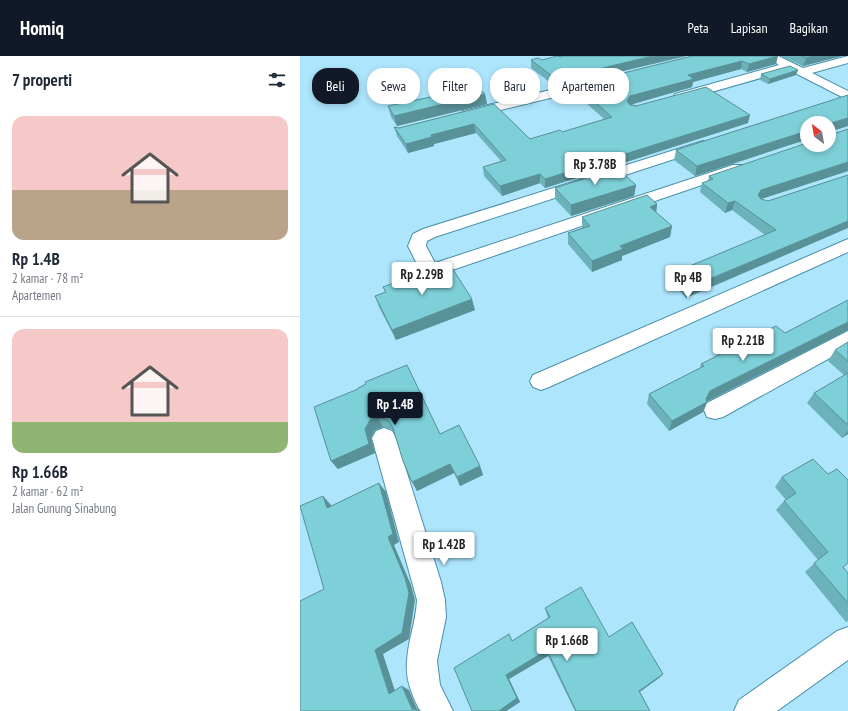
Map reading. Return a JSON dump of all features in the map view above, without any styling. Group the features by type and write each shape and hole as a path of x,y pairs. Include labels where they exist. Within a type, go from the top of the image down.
{"street":[{"path":"770,56 848,97"},
{"path":"802,72 848,59"},
{"path":"664,101 790,66"},
{"path":"454,118 548,95"},
{"path":"833,102 848,97"},
{"path":"714,141 429,233 419,238 417,246 422,274 750,164"},
{"path":"541,381 848,245"},
{"path":"715,410 848,339"},
{"path":"384,438 431,600 432,617 422,661 425,688 437,711"},
{"path":"750,711 848,642"}],"building":[{"path":"557,56 653,56 602,68 548,68 548,73 531,60 538,58 542,60"},
{"path":"692,56 778,56 749,64 742,61 688,75 694,79 630,96 629,98 629,72"},
{"path":"801,56 814,56 806,58"},
{"path":"790,66 798,70 770,79 761,74"},
{"path":"706,87 750,115 545,179 540,174 500,186 483,167 506,160 474,124 431,135 432,137 406,144 394,127 399,128 494,104 530,139 560,130 562,132 612,117 597,104 629,104 636,106"},
{"path":"848,95 848,118 836,122 836,116 800,116 800,133 697,166 676,150"},
{"path":"428,98 428,104 444,104 394,116 388,106 397,104 420,104 420,99"},
{"path":"848,129 848,162 761,190 758,195 761,199 768,201 848,175 848,221 688,288 673,273 776,230 735,201 728,203 702,183 713,179 709,176 800,145 800,152 836,152 836,133"},
{"path":"617,168 636,185 571,205 555,188"},
{"path":"647,195 657,204 650,207 672,226 620,246 623,249 592,261 568,233 590,226 582,217"},
{"path":"440,265 444,271 452,268 472,299 392,330 375,296 386,292 383,287"},
{"path":"848,300 848,322 710,391 706,399 707,402 672,421 649,394 704,366 701,364 776,326 785,333"},
{"path":"848,342 848,361 835,350"},
{"path":"407,365 440,434 459,425 480,466 457,477 450,464 412,482 403,461 393,428 388,420 378,417 370,420 365,429 369,444 331,461 314,407 358,389 366,384 365,382"},
{"path":"848,373 848,425 814,393"},
{"path":"813,459 828,474 837,469 848,480 848,563 843,567 848,573 848,603 814,563 828,552 784,501 796,493 782,477"},
{"path":"379,483 393,534 388,537 405,578 409,593 402,633 375,650 389,694 402,686 412,709 420,711 300,711 300,601 324,589 300,506 323,496 327,508"},
{"path":"581,587 609,637 632,622 663,674 639,691 650,711 576,711 547,650 506,675 517,698 499,711 472,711 454,668 509,634 512,641 550,617 545,608"}]}
